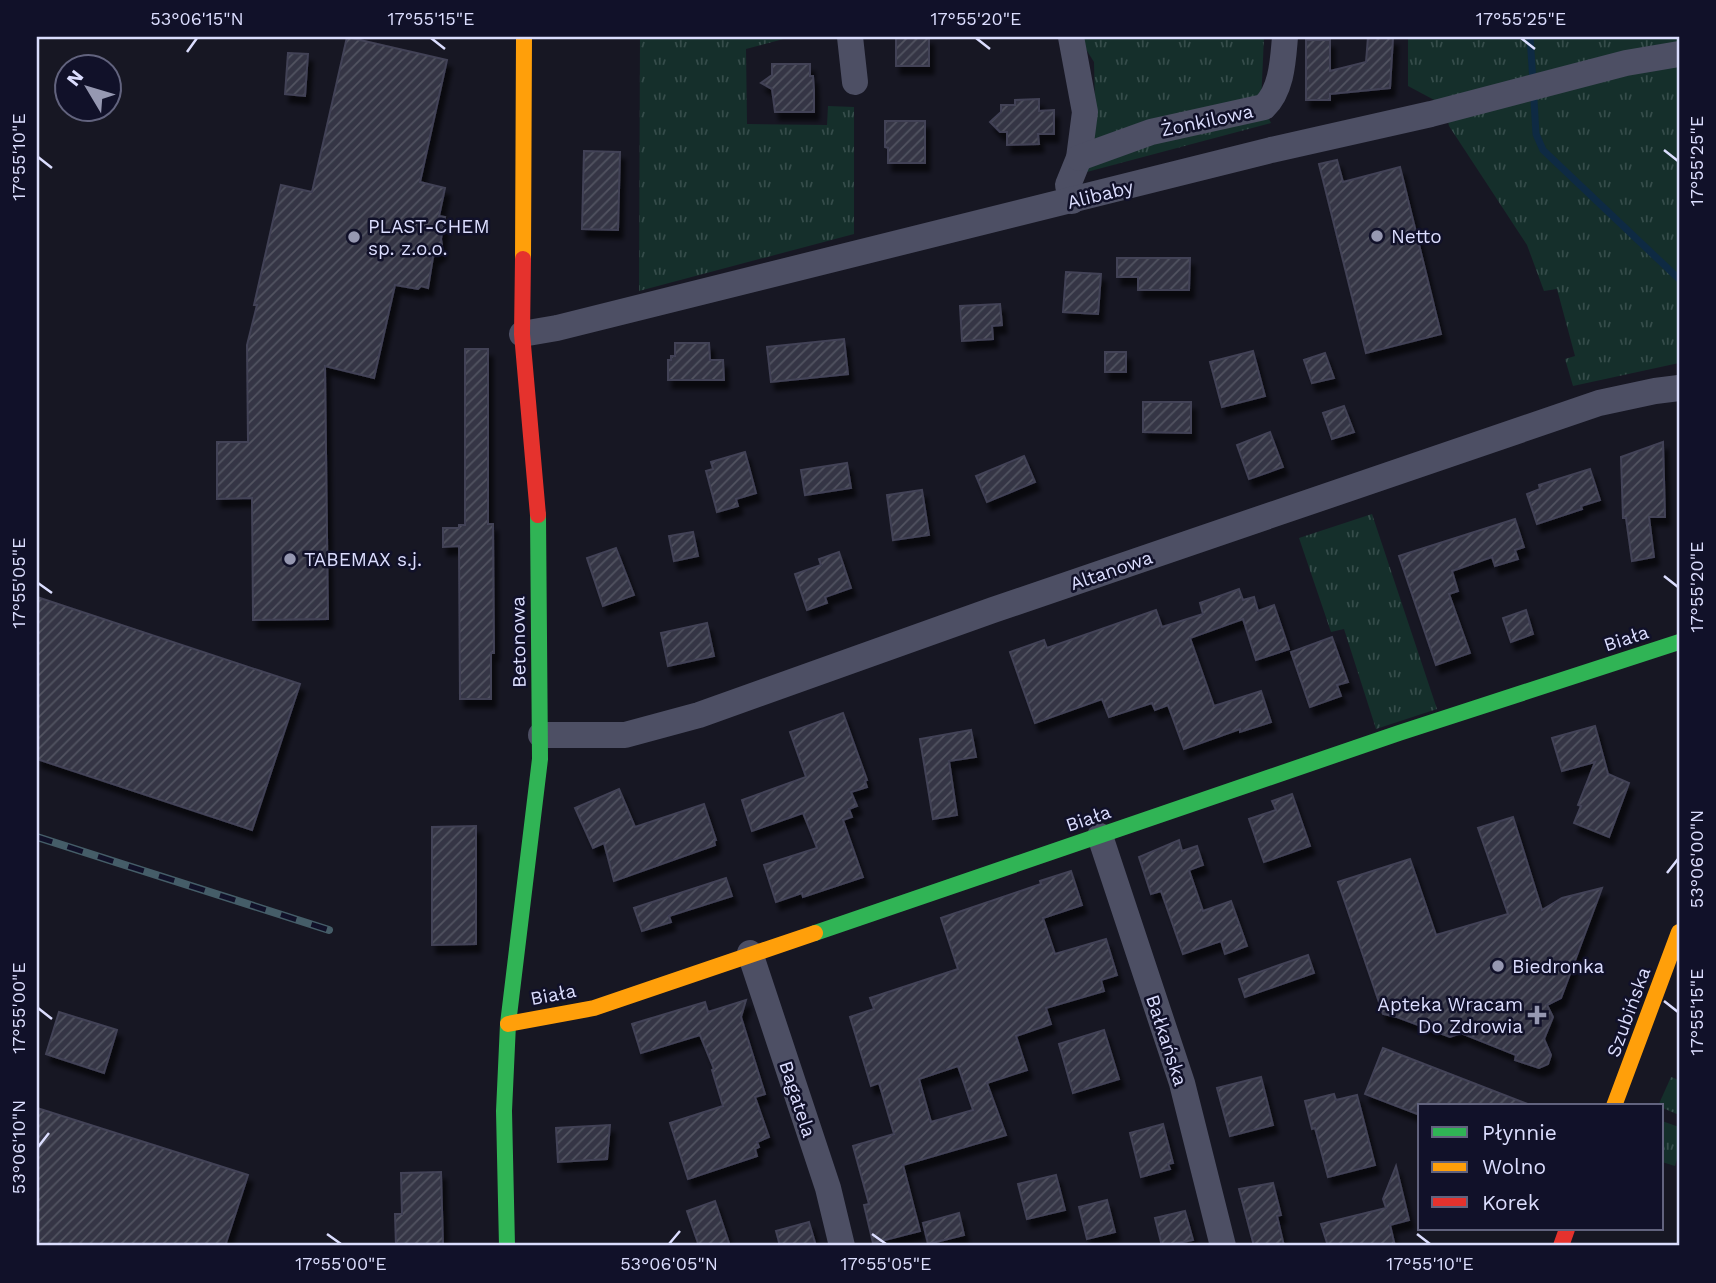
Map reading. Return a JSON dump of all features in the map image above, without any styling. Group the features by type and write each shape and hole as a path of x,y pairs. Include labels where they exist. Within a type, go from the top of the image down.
{"street":[{"name":"Betonowa","path":"507,1246 505,1111 508,1024 537,792 541,735 538,508 522,334 524,37"},
{"path":"850,37 855,82"},
{"path":"1071,37 1085,112 1079,158 1068,186 1072,201"},
{"name":"Żonkilowa","path":"1079,158 1151,132 1264,107 1269,103 1283,66 1285,37"},
{"name":"Alibaby","path":"522,334 557,328 1626,64 1679,54"},
{"name":"Altanowa","path":"541,735 625,735 699,715 993,610 1599,403 1679,388"},
{"name":"Biała","path":"508,1024 594,1008 1399,733 1679,642"},
{"name":"Bałkańska","path":"1100,836 1182,1083 1223,1246"},
{"name":"Szubińska","path":"1616,1104 1679,932"},
{"name":"Bagatela","path":"750,953 828,1188 842,1246"},
{"name":"Szubińska","path":"1630,1104 1679,971"},
{"path":"1563,1246 1571,1243 1581,1230"}],"green space":[{"path":"640,37 791,37 746,49 747,124 827,125 828,106 854,107 854,234 639,291"},
{"path":"1082,37 1264,37 1261,103 1271,123 1083,173 1095,106 1094,62"},
{"path":"1408,37 1679,37 1679,47 1438,102 1408,86"},
{"path":"1679,62 1679,363 1573,386 1565,359 1575,356 1557,289 1544,291 1527,245 1449,126 1447,117"},
{"path":"1372,514 1437,709 1376,729 1344,629 1331,632 1299,538"},
{"path":"1671,1077 1679,1080 1679,1115 1664,1109 1664,1104 1659,1104"},
{"path":"1664,1122 1679,1127 1679,1152 1675,1166 1664,1163"}],"building":[{"path":"347,37 447,60 420,182 445,188 439,216 445,217 441,252 433,257 428,288 395,285 374,378 325,366 328,619 253,620 252,498 217,499 217,442 248,442 247,345 281,185 312,192"},
{"path":"896,37 929,37 929,66 896,66"},
{"path":"1368,37 1393,38 1390,88 1330,94 1330,100 1306,100 1306,40 1330,40 1330,71 1366,62"},
{"path":"288,53 308,54 305,96 285,94"},
{"path":"772,64 810,64 814,112 775,112 772,89 761,83 772,75"},
{"path":"1039,99 1039,111 1054,110 1054,134 1038,134 1039,144 1007,145 1007,132 1000,132 990,122 1001,112 1001,105 1015,105 1015,100"},
{"path":"885,121 925,121 925,163 888,163"},
{"path":"584,151 620,152 618,230 582,229"},
{"name":"Netto","path":"1337,160 1343,182 1400,167 1441,334 1366,353 1319,164"},
{"path":"1117,258 1190,258 1189,290 1138,290 1138,277 1117,277"},
{"path":"1066,272 1101,274 1098,314 1063,312"},
{"path":"1000,304 1002,325 992,326 993,339 962,341 960,306"},
{"path":"844,339 848,374 771,382 767,347"},
{"path":"675,343 709,343 710,360 723,360 724,380 668,380 668,360 675,356"},
{"path":"465,349 488,349 488,524 493,524 494,653 491,653 491,699 460,699 459,546 443,547 443,528 459,528 459,525 465,525"},
{"path":"1253,351 1265,396 1222,407 1210,362"},
{"path":"1105,352 1126,352 1126,372 1105,372"},
{"path":"1325,353 1334,378 1312,383 1304,360"},
{"path":"1143,402 1191,402 1191,433 1143,432"},
{"path":"1344,406 1354,432 1332,439 1323,413"},
{"path":"1270,432 1283,467 1249,479 1237,445"},
{"path":"1663,442 1665,517 1649,517 1654,557 1632,561 1626,518 1623,518 1621,457"},
{"path":"745,452 756,493 736,499 738,506 717,512 706,471 713,469 711,462"},
{"path":"1024,456 1035,482 987,502 976,476"},
{"path":"847,463 851,488 805,495 801,470"},
{"path":"1590,469 1600,500 1537,524 1527,494 1540,489 1539,485"},
{"path":"922,490 929,535 893,540 887,495"},
{"path":"1515,519 1524,547 1515,550 1518,559 1495,566 1492,557 1452,571 1458,591 1449,594 1470,653 1436,665 1399,556"},
{"path":"693,532 698,556 674,561 669,536"},
{"path":"616,548 634,595 603,606 587,558"},
{"path":"839,552 851,588 825,597 827,603 807,610 795,574 821,565 819,559"},
{"path":"1239,589 1243,600 1254,597 1258,611 1274,605 1289,649 1256,660 1243,619 1190,638 1214,706 1261,691 1271,722 1240,732 1240,729 1184,749 1168,705 1155,710 1152,703 1109,717 1102,699 1035,723 1010,652 1044,640 1047,648 1156,610 1162,627 1203,614 1200,603"},
{"path":"37,597 300,684 252,830 37,759"},
{"path":"1526,610 1533,634 1511,642 1503,618"},
{"path":"707,623 714,656 668,666 661,633"},
{"path":"1332,637 1348,682 1337,685 1341,696 1310,707 1291,652"},
{"path":"843,713 867,780 867,787 851,792 857,806 849,809 852,817 843,820 863,877 803,897 802,893 776,902 764,865 817,848 803,813 752,831 742,800 806,777 790,732"},
{"path":"1595,726 1608,774 1629,783 1609,837 1574,823 1595,762 1562,771 1552,738"},
{"path":"971,730 976,757 949,761 957,815 933,819 920,739"},
{"path":"619,789 635,827 704,804 716,840 715,845 614,881 604,843 593,848 575,808"},
{"path":"1292,794 1310,846 1264,862 1249,819 1276,810 1272,801"},
{"path":"1513,817 1542,910 1562,898 1602,888 1561,998 1547,1005 1553,1017 1544,1039 1551,1055 1548,1064 1539,1068 1515,1060 1516,1055 1461,1033 1450,1037 1383,1014 1338,882 1410,859 1436,935 1508,914 1478,828"},
{"path":"476,826 476,944 432,945 432,827"},
{"path":"1179,840 1182,851 1197,846 1203,865 1189,870 1203,911 1231,901 1247,946 1225,954 1221,941 1183,954 1161,891 1151,894 1139,857"},
{"path":"1071,871 1082,905 1043,918 1055,954 1106,939 1117,975 1101,980 1104,991 1046,1008 1051,1024 1016,1036 1027,1070 987,1083 1006,1135 903,1165 920,1231 873,1243 864,1205 869,1204 853,1146 894,1134 879,1083 871,1086 850,1017 874,1009 870,998 958,969 941,918 1041,884 1040,881","holes":["958,1066 973,1110 931,1122 919,1079"]},
{"path":"726,878 732,896 669,916 671,922 642,931 634,908"},
{"path":"1308,955 1314,973 1245,997 1239,979"},
{"path":"746,1000 741,1017 765,1094 755,1097 769,1137 757,1142 757,1156 688,1179 670,1123 723,1106 712,1070 714,1069 700,1035 641,1053 632,1024 705,1002 708,1012"},
{"path":"59,1012 117,1030 104,1073 46,1054"},
{"path":"1104,1030 1119,1079 1073,1093 1059,1044"},
{"path":"1383,1048 1527,1104 1418,1104 1418,1114 1365,1094"},
{"path":"1261,1077 1273,1125 1230,1136 1217,1088"},
{"path":"1334,1094 1336,1100 1357,1095 1375,1165 1328,1177 1305,1101"},
{"path":"37,1108 248,1175 225,1246 37,1246"},
{"path":"1163,1124 1173,1163 1168,1164 1170,1169 1141,1177 1130,1133"},
{"path":"610,1125 607,1159 558,1162 556,1128"},
{"path":"1396,1166 1409,1220 1390,1225 1395,1246 1328,1246 1321,1224 1386,1208 1383,1199"},
{"path":"441,1172 443,1246 396,1246 395,1214 402,1214 401,1173"},
{"path":"1056,1175 1065,1210 1027,1219 1018,1184"},
{"path":"1273,1183 1281,1215 1277,1216 1284,1246 1254,1246 1239,1189"},
{"path":"1107,1200 1115,1232 1087,1239 1079,1207"},
{"path":"715,1201 730,1246 699,1246 687,1211"},
{"path":"1185,1211 1193,1240 1162,1246 1155,1218"},
{"path":"959,1213 964,1235 928,1244 923,1223"},
{"path":"809,1222 816,1246 780,1246 776,1231"}],"waterway":[{"path":"1530,37 1533,81"},
{"path":"1534,100 1536,134 1543,150 1679,279"}],"railway":[{"path":"37,837 329,930"}],"traffic: fast":[{"path":"507,1246 504,1111 508,1024 540,759 538,515"},
{"path":"815,933 1399,733 1679,642"}],"traffic: slow":[{"path":"523,259 524,37"},
{"path":"1615,1104 1679,932"},
{"path":"508,1024 594,1008 815,933"}],"traffic: jam":[{"path":"523,259 522,334 538,515"},
{"path":"1561,1246 1567,1230"}],"place":[{"name":"Netto","path":"1377,236"},
{"name":"PLAST-CHEM sp. z.o.o.","path":"354,237"},
{"name":"TABEMAX s.j.","path":"290,559"},
{"name":"Biedronka","path":"1498,966"},
{"name":"Apteka Wracam Do Zdrowia","path":"1537,1015"}]}
